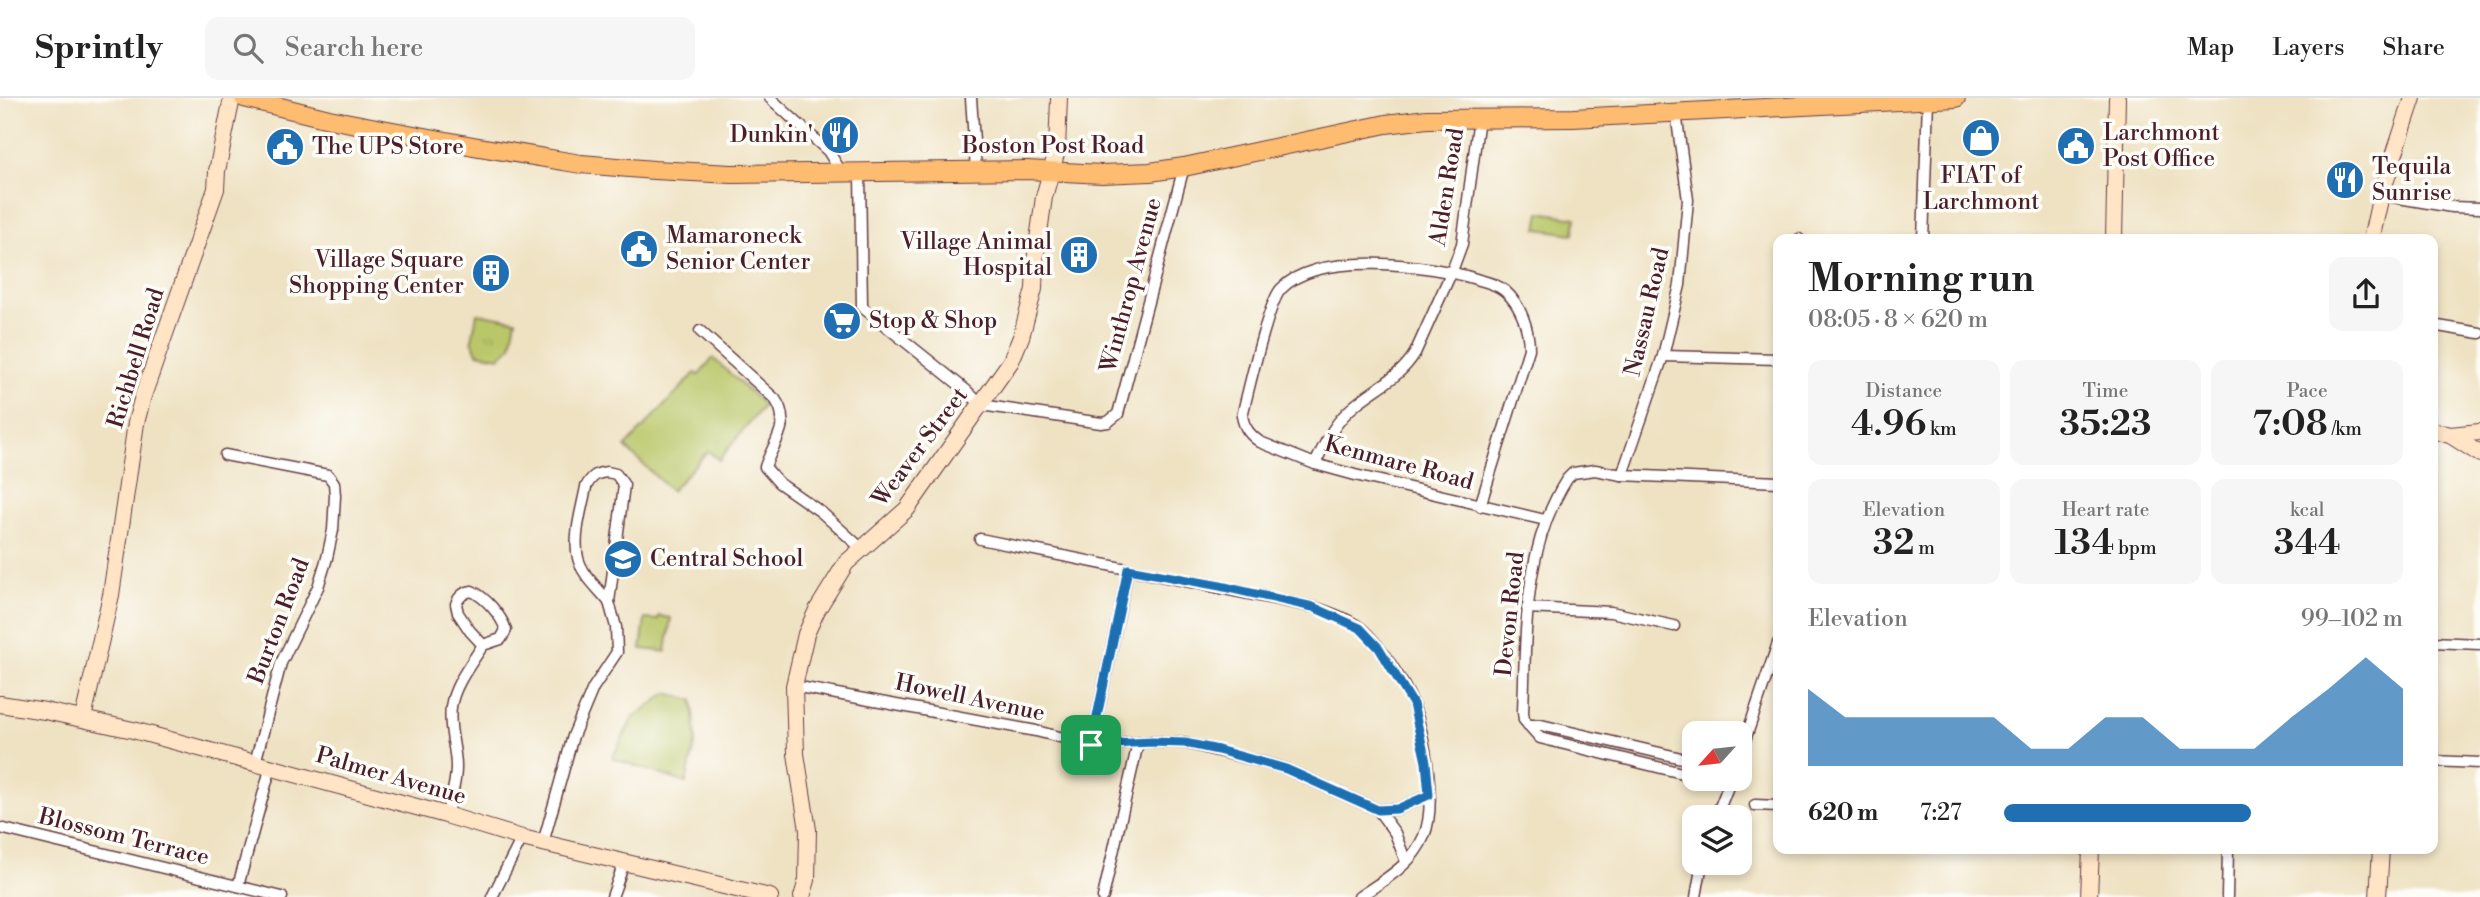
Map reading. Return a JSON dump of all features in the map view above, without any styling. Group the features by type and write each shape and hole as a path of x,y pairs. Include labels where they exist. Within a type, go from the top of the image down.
{"main road":[{"name":"Boston Post Road","path":"244,98 329,119 581,164 697,173 976,170 1081,174 1139,173 1184,166 1386,124 1427,120 1573,118 1956,98"}],"street":[{"name":"Richbell Road","path":"83,718 111,595 136,423 143,396 216,189 217,172 233,98"},
{"path":"770,98 828,151 842,173"},
{"path":"971,98 976,170"},
{"name":"Weaver Street","path":"802,897 807,880 808,830 796,754 794,686 806,634 817,610 846,563 907,509 1011,361 1025,326 1034,289 1039,230 1057,150 1059,98"},
{"path":"2114,234 2117,98"},
{"path":"2372,234 2381,195 2413,98"},
{"path":"1923,234 1928,100"},
{"name":"Nassau Road","path":"1622,475 1663,356 1680,285 1688,200 1676,113"},
{"name":"Alden Road","path":"1315,464 1341,418 1409,363 1462,244 1479,118"},
{"name":"Winthrop Avenue","path":"981,405 1101,423 1108,422 1118,414 1184,166"},
{"path":"860,173 862,307 981,405"},
{"path":"2381,195 2452,207 2480,208"},
{"name":"Kenmare Road","path":"1452,271 1395,264 1349,265 1302,274 1289,282 1279,290 1270,311 1242,416 1248,431 1260,442 1315,464 1545,520"},
{"path":"1452,271 1505,290 1521,313 1529,332 1529,349 1480,506"},
{"path":"2438,326 2480,333"},
{"path":"700,331 781,407 782,427 778,442 765,467 779,483 821,512 861,548"},
{"path":"1663,356 1773,359"},
{"path":"2438,432 2449,435 2480,454"},
{"path":"2449,435 2480,432"},
{"name":"Burton Road","path":"225,455 328,475 334,483 333,530 327,558 318,587 281,663 263,764"},
{"name":"Devon Road","path":"1528,725 1522,712 1527,608 1545,520 1561,487 1573,473 1595,470 1622,475"},
{"path":"543,843 573,736 593,688 617,652 616,627 609,603 584,571 578,558 577,547 586,487 590,479 598,473 607,472 617,474 624,485 609,603"},
{"path":"1622,475 1773,482"},
{"path":"980,539 1313,607 1360,628 1379,648 1413,704 1426,762 1430,810 1424,837 1406,862 1387,880 1359,897"},
{"path":"1091,745 1128,569"},
{"path":"446,814 451,802 456,766 450,722 456,688 483,645 501,639 506,630 504,623 479,595 472,591 466,592 458,597 458,613 483,645"},
{"path":"1527,608 1611,612 1674,626"},
{"path":"2438,642 2480,644"},
{"path":"1752,721 1773,658"},
{"name":"Howell Avenue","path":"794,686 1035,731 1091,745 1185,743 1262,762 1346,794 1378,810 1395,833 1406,862"},
{"name":"Palmer Avenue","path":"0,704 83,718 446,814 522,838 770,897"},
{"path":"1528,725 1541,725 1682,758"},
{"path":"1528,725 1540,738 1682,773"},
{"path":"1102,897 1138,743"},
{"path":"2438,761 2480,763"},
{"path":"238,886 263,764"},
{"path":"1378,810 1397,809 1429,795"},
{"path":"1755,805 1773,806"},
{"name":"Blossom Terrace","path":"0,828 282,897"},
{"path":"492,897 522,838"},
{"path":"2089,897 2091,854"},
{"path":"2227,897 2228,854"},
{"path":"2378,897 2381,854"},
{"path":"612,897 624,863"},
{"path":"1696,897 1700,875"}],"green space":[{"path":"1540,212 1576,218 1574,234 1537,229"},
{"path":"477,313 516,320 511,346 500,357 477,353 472,340"},
{"path":"713,358 764,405 719,460 708,451 671,491 625,447 695,373 699,375"},
{"path":"659,616 671,618 666,652 641,649 645,619 658,620"},
{"path":"667,693 693,700 696,740 686,783 612,758 633,718"}],"place":[{"name":"Dunkin'","path":"840,135"},
{"name":"FIAT of Larchmont","path":"1981,138"},
{"name":"Larchmont Post Office","path":"2076,146"},
{"name":"The UPS Store","path":"285,147"},
{"name":"Tequila Sunrise","path":"2345,180"},
{"name":"Mamaroneck Senior Center","path":"639,249"},
{"name":"Village Animal Hospital","path":"1079,255"},
{"name":"Village Square Shopping Center","path":"491,273"},
{"name":"Stop & Shop","path":"842,321"},
{"name":"Central School","path":"623,559"}],"route":[{"path":"1128,569 1313,607 1360,628 1379,648 1413,704 1426,762 1429,795 1397,809 1378,810 1286,769 1218,750 1185,743 1091,745 1128,569"}]}
